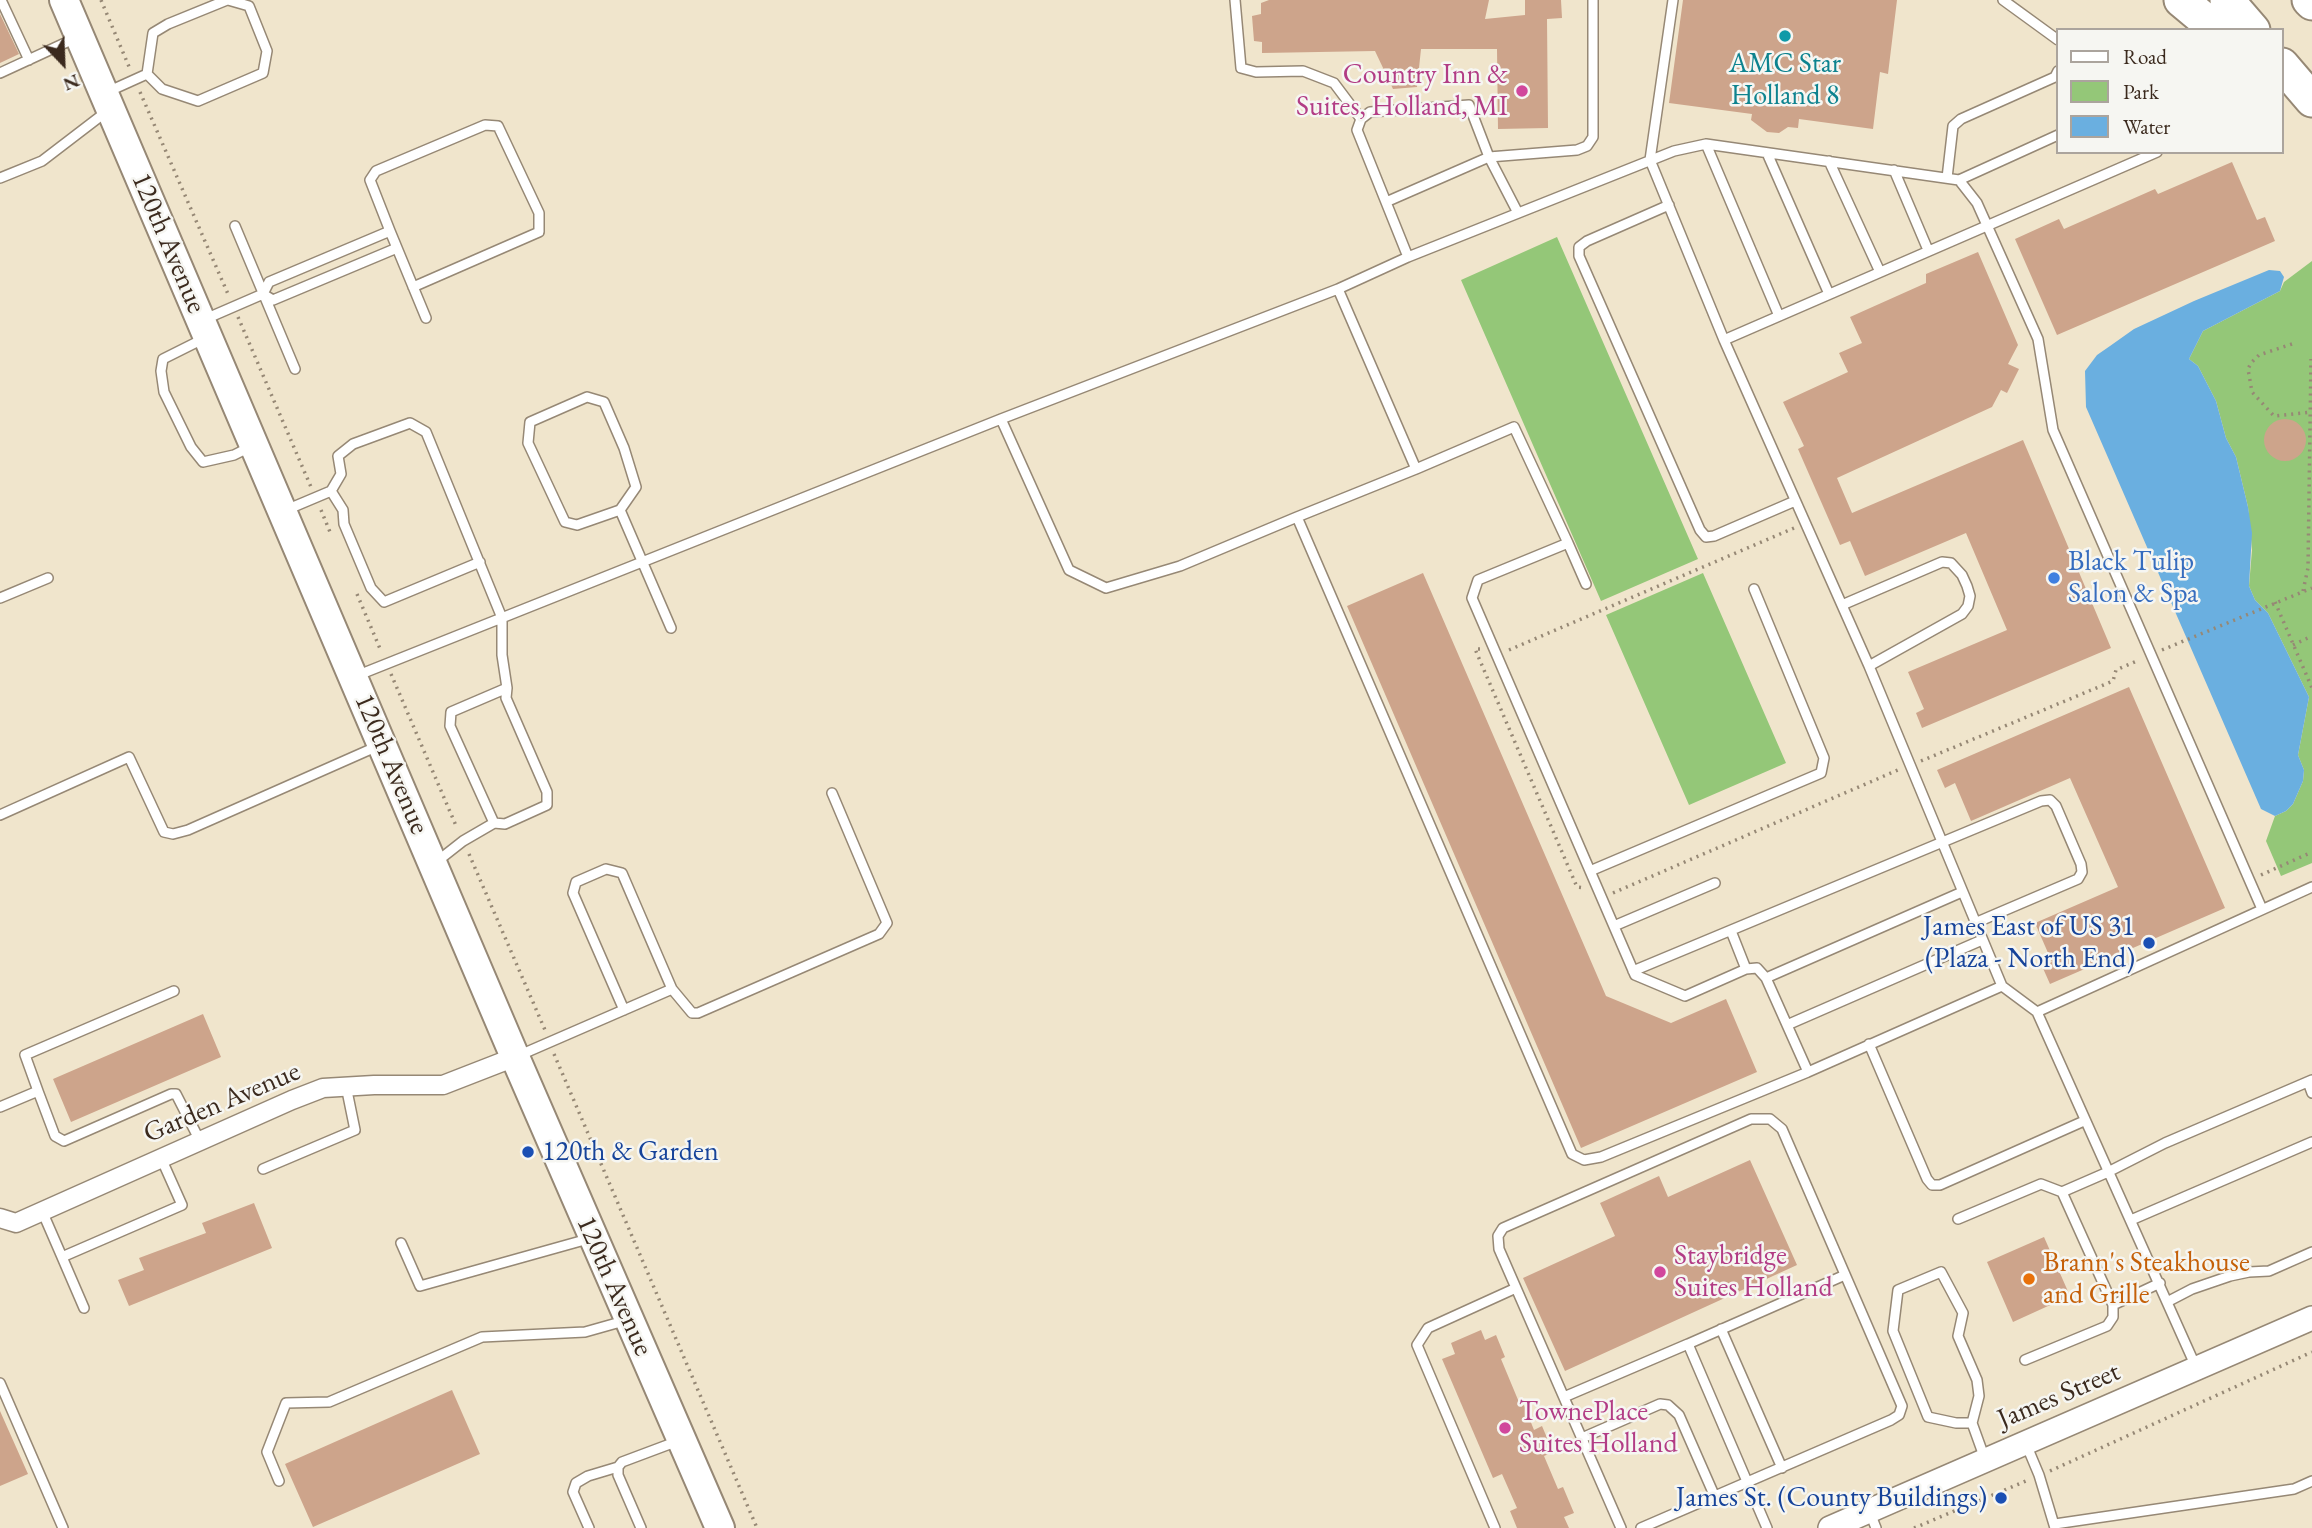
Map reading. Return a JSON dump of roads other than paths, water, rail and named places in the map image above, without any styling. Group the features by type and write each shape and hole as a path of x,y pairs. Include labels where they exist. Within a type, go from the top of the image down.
{"highway":[{"path":"2181,0 2215,28"},
{"path":"2227,0 2251,28"},
{"path":"2284,67 2312,100"},
{"path":"2284,94 2312,121"}],"main road":[{"name":"120th Avenue","path":"68,3 79,37 515,1057 720,1528"}],"street":[{"name":"Garden Avenue","path":"0,1218 16,1223 323,1088 443,1085 515,1057"},
{"name":"James Street","path":"1829,1528 1873,1520 1986,1460 2312,1318"}],"lane":[{"path":"1,0 29,60"},
{"path":"227,0 249,6 267,51 263,72 198,101 163,89 147,74 153,33 168,24 227,0"},
{"path":"1235,0 1241,68 1256,72 1303,71 1334,83 1361,119"},
{"path":"1386,202 1489,157 1577,150 1587,146 1593,137 1593,0"},
{"path":"1673,0 1650,160 1724,340 1869,666 2002,986 2037,1012 2197,1369"},
{"path":"2003,0 2056,39"},
{"path":"0,73 79,37"},
{"path":"0,178 43,161 107,101 147,74"},
{"path":"1947,178 1953,126 1961,119 2056,75"},
{"path":"1408,257 1357,130 1361,119 1370,112 1469,105 1489,157 1518,213"},
{"path":"413,288 539,232 539,213 498,126 485,125 376,171 370,180 413,288 426,318"},
{"path":"354,677 1002,419 1338,289 1408,257 1674,151 1706,144 1959,180 2056,136"},
{"path":"1706,144 1779,316"},
{"path":"1767,153 1829,294"},
{"path":"1724,340 2152,154"},
{"path":"1829,161 1880,272"},
{"path":"1894,170 1928,250"},
{"path":"1959,180 1977,202 2038,339 2053,430 2262,909"},
{"path":"1668,205 1587,241 1580,247 1584,267 1700,530 1706,537 1796,501"},
{"path":"235,226 295,369"},
{"path":"254,444 234,455 203,462 191,447 164,392 161,371 163,359 234,306 263,294 269,282 390,231"},
{"path":"263,294 273,300 397,248"},
{"path":"322,260 330,276"},
{"path":"1338,289 1416,469"},
{"path":"587,397 604,402 624,448 636,487 620,510 577,525 565,522 528,443 530,422 587,397"},
{"path":"1002,419 1069,570 1106,588 1180,566 1514,427 1586,584"},
{"path":"283,512 331,491 341,474 338,456 353,444 410,423 426,432 502,618 506,698 547,792 547,805 505,824 494,823 463,841 433,864"},
{"path":"331,491 343,510 344,524 371,588 384,602 480,562"},
{"path":"620,510 671,628"},
{"path":"1297,517 1572,1154 1584,1160 1601,1157 1808,1072 2002,986"},
{"path":"1568,543 1478,580 1472,598 1633,971 1636,975 1685,996 1752,966 1758,968 1766,978 1808,1072"},
{"path":"1842,605 1942,562 1951,564 1962,575 1967,586 1970,596 1968,606 1962,614 1869,666"},
{"path":"0,598 48,578"},
{"path":"1590,871 1821,772 1824,758 1754,589"},
{"path":"494,823 450,726 451,712 507,688"},
{"path":"0,814 129,757 164,832 173,834 188,830 382,744"},
{"path":"624,1010 573,893 576,882 606,869 622,873 672,989 692,1013 698,1013 879,934 887,923 832,793"},
{"path":"1633,971 2041,801 2050,800 2056,806 2081,864 2082,872 2078,879 1975,923"},
{"path":"1614,926 1715,883"},
{"path":"2037,1012 2312,887"},
{"path":"1766,978 1962,892"},
{"path":"1731,931 1746,969"},
{"path":"1787,1025 1982,940"},
{"path":"515,1057 672,989"},
{"path":"174,991 25,1055 55,1136 64,1141 171,1094 176,1094 200,1141"},
{"path":"1869,1044 1927,1179 1933,1185 1940,1185 2084,1121"},
{"path":"1958,1219 2041,1184 2062,1192 2165,1143 2310,1081 2312,1093"},
{"path":"263,1169 355,1130 346,1086"},
{"path":"0,1107 38,1091"},
{"path":"1621,1528 1499,1249 1498,1236 1503,1228 1751,1119 1770,1119 1782,1129 1902,1406 1899,1415 1891,1420 1641,1528"},
{"path":"2131,1220 2312,1142"},
{"path":"62,1256 182,1205 161,1158"},
{"path":"2025,1360 2108,1326 2113,1317 2113,1305 2062,1192"},
{"path":"43,1211 84,1308"},
{"path":"401,1243 420,1286 593,1237"},
{"path":"2167,1302 2192,1289 2230,1276 2269,1271 2312,1252"},
{"path":"1972,1423 1956,1423 1928,1417 1893,1331 1898,1290 1941,1272 1963,1313 1958,1336 1977,1380 1979,1396 1972,1423 1986,1460"},
{"path":"1564,1397 1844,1275"},
{"path":"2113,1305 2160,1283"},
{"path":"1494,1528 1417,1345 1428,1328 1516,1289"},
{"path":"279,1481 267,1452 286,1403 329,1402 482,1337 585,1332 629,1320"},
{"path":"1721,1329 1782,1468"},
{"path":"1688,1344 1767,1528"},
{"path":"0,1383 63,1528"},
{"path":"1581,1438 1660,1404 1668,1405 1679,1415 1715,1497"},
{"path":"589,1528 573,1492 576,1483 681,1439"},
{"path":"2025,1443 2039,1475 2055,1526 2294,1489 2312,1481"},
{"path":"618,1467 618,1475 641,1528"}],"water":[{"path":"2269,270 2280,271 2284,277 2280,291 2203,331 2189,359 2198,366 2216,401 2226,438 2236,457 2252,533 2249,586 2255,600 2268,613 2309,697 2298,755 2304,770 2303,781 2293,804 2275,816 2261,809 2086,407 2085,371 2097,355 2134,329"}],"place":[{"name":"AMC Star Holland 8","path":"1785,36"},
{"name":"Country Inn & Suites, Holland, MI","path":"1522,91"},
{"name":"Black Tulip Salon & Spa","path":"2054,578"},
{"name":"James East of US 31 (Plaza - North End)","path":"2149,943"},
{"name":"120th & Garden","path":"528,1152"},
{"name":"Staybridge Suites Holland","path":"1660,1272"},
{"name":"Brann's Steakhouse and Grille","path":"2029,1279"},
{"name":"TownePlace Suites Holland","path":"1505,1428"},
{"name":"James St. (County Buildings)","path":"2001,1498"}]}
